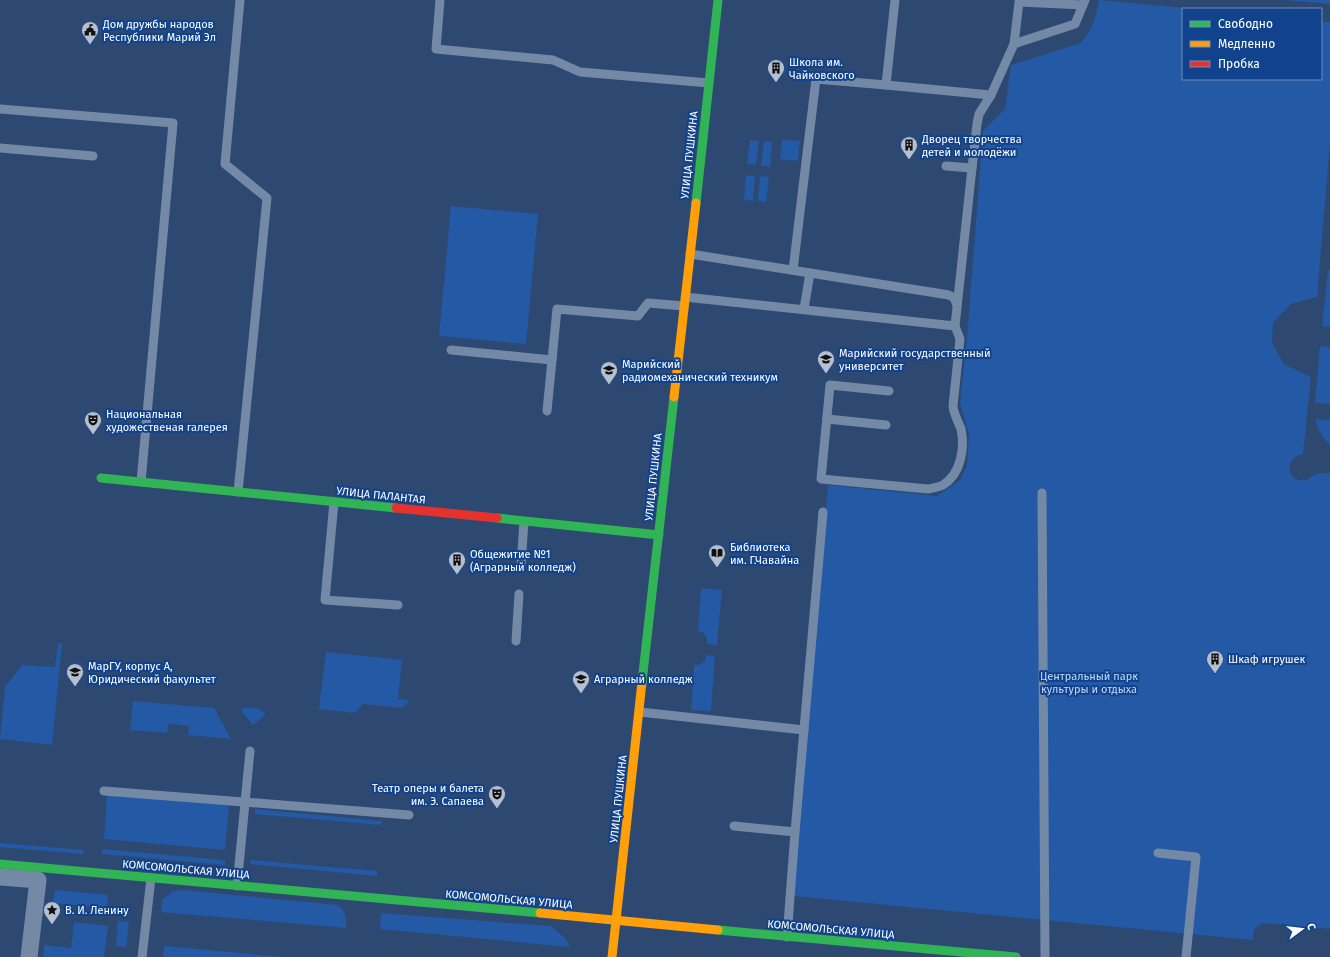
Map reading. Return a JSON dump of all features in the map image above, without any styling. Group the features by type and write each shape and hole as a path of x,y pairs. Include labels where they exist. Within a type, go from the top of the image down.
{"street":[{"name":"УЛИЦА ПУШКИНА","path":"612,957 718,0"},
{"name":"УЛИЦА ПАЛАНТАЯ","path":"101,478 659,535"},
{"name":"КОМСОМОЛЬСКАЯ УЛИЦА","path":"0,864 786,937 870,947 1016,957"},
{"path":"0,877 38,880 29,957"}],"lane":[{"path":"238,492 267,198 225,164 240,0"},
{"path":"440,0 436,49 553,60 580,72 708,83"},
{"path":"886,85 895,0"},
{"path":"889,391 830,385 821,479 928,489 942,485 954,475 960,463 962,438 960,428 954,415 953,406 960,340 955,326 979,114 991,96 1014,44 1019,2 1084,3 1075,24 1014,44"},
{"path":"793,270 816,79 991,96"},
{"path":"0,109 173,123 141,482"},
{"path":"0,148 93,156"},
{"path":"946,166 972,168"},
{"path":"690,254 948,294 954,298 957,305"},
{"path":"804,309 810,273"},
{"path":"685,296 955,326"},
{"path":"547,410 557,309 638,316 648,303 684,306"},
{"path":"450,350 552,360"},
{"path":"827,419 886,425"},
{"path":"1042,493 1045,957"},
{"path":"334,502 325,600 398,605"},
{"path":"786,937 823,512"},
{"path":"521,566 524,521"},
{"path":"516,641 519,594"},
{"path":"640,712 804,730"},
{"path":"237,886 250,751"},
{"path":"104,790 408,816"},
{"path":"734,826 795,832"},
{"path":"1158,853 1196,857 1186,957"},
{"path":"142,957 150,878"}],"green space":[{"name":"Центральный парк культуры и отдыха","path":"1099,0 1185,8 1182,8 1182,80 1322,80 1322,22 1330,22 1330,142 1317,297 1291,304 1273,323 1272,343 1284,364 1311,377 1303,454 1294,459 1291,463 1291,475 1295,478 1304,480 1316,474 1330,473 1330,929 1262,923 1254,930 1253,940 793,896 828,485 937,496 960,480 967,466 969,434 960,403 967,338 983,131 1005,109 1011,65 1081,43 1089,32 1095,19"},
{"path":"1285,0 1330,0 1330,4"},
{"path":"782,139 800,141 798,161 780,159"},
{"path":"750,140 759,141 756,165 747,164"},
{"path":"764,141 772,142 770,167 761,166"},
{"path":"746,175 755,176 753,201 744,200"},
{"path":"760,176 769,177 766,202 758,201"},
{"path":"451,206 538,214 526,344 439,336"},
{"path":"1328,270 1330,270 1330,327 1322,326"},
{"path":"1320,346 1330,347 1330,404 1315,403"},
{"path":"1315,419 1330,420 1330,445 1317,427"},
{"path":"701,588 722,590 717,645 707,644 707,637 702,632 698,631"},
{"path":"58,643 62,644 52,745 0,739 5,687 22,665 55,667"},
{"path":"326,652 402,660 398,699 410,700 402,708 363,704 355,713 319,709"},
{"path":"706,655 715,656 711,711 691,710 694,665 699,665 705,661"},
{"path":"133,701 214,708 231,739 188,735 189,726 169,724 167,733 130,730"},
{"path":"243,707 259,709 266,714 253,725 242,712"},
{"path":"107,794 229,805 225,850 104,839"},
{"path":"255,809 382,821 381,825 255,814"},
{"path":"0,843 84,850 83,854 0,847"},
{"path":"102,849 225,860 225,865 102,854"},
{"path":"251,860 377,871 377,876 250,864"},
{"path":"55,890 108,895 107,908 53,903"},
{"path":"182,890 338,905 346,918 346,928 161,912 162,900 172,892"},
{"path":"381,913 550,926 562,935 570,947 380,929"},
{"path":"118,921 129,922 126,947 116,946"},
{"path":"74,922 108,926 104,957 43,957 44,945 71,948"},
{"path":"164,946 283,957 163,957"}],"traffic: fast":[{"path":"696,203 718,0"},
{"path":"642,682 674,397"},
{"path":"101,478 396,508"},
{"path":"497,518 659,535"},
{"path":"0,864 540,913"},
{"path":"718,930 1016,957"}],"traffic: slow":[{"path":"674,397 696,203"},
{"path":"612,957 642,682"},
{"path":"540,913 718,930"}],"traffic: jam":[{"path":"396,508 497,518"}],"place":[{"name":"Дом дружбы народов Республики Марий Эл","path":"90,45"},
{"name":"Школа им. Чайковского","path":"776,83"},
{"name":"Дворец творчества детей и молодёжи","path":"909,160"},
{"name":"Марийский государственный университет","path":"826,374"},
{"name":"Марийский радиомеханический техникум","path":"609,385"},
{"name":"Национальная художественая галерея","path":"93,435"},
{"name":"Библиотека им. Г.Чавайна","path":"717,568"},
{"name":"Общежитие №1 (Аграрный колледж)","path":"457,575"},
{"name":"Шкаф игрушек","path":"1215,674"},
{"name":"МарГУ, корпус А, Юридический факультет","path":"75,687"},
{"name":"Аграрный колледж","path":"581,694"},
{"name":"Театр оперы и балета им. Э. Сапаева","path":"497,809"},
{"name":"В. И. Ленину","path":"52,925"}]}
